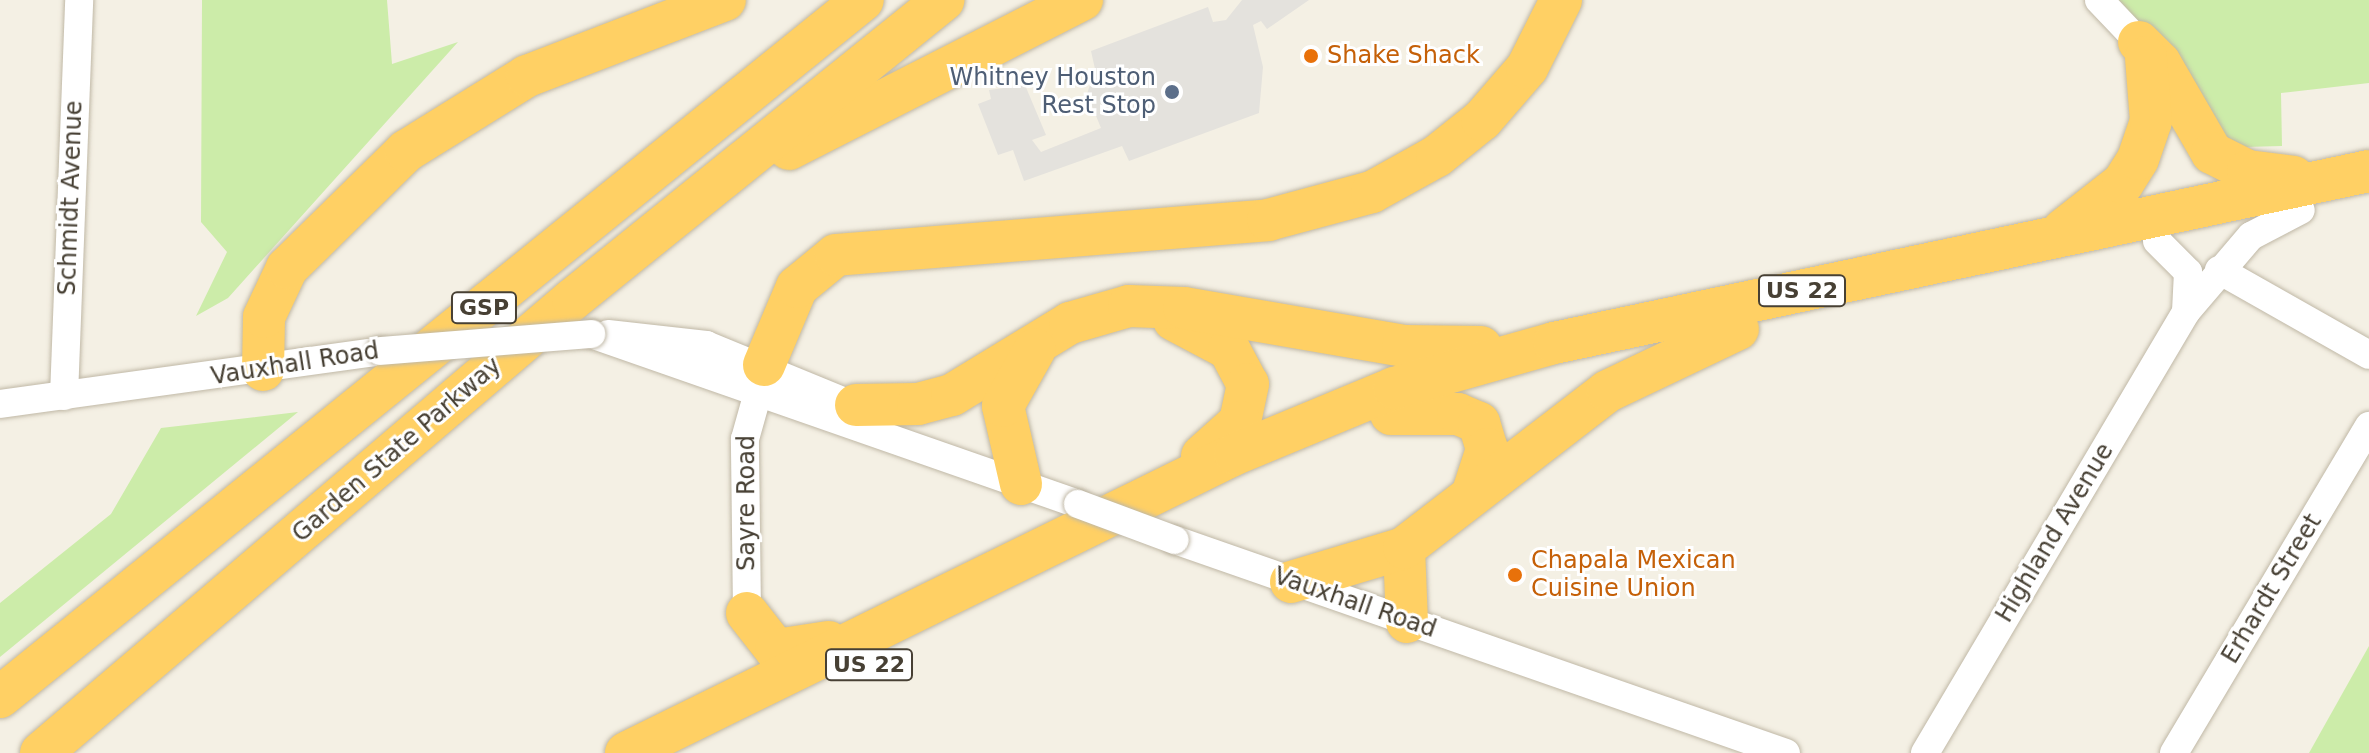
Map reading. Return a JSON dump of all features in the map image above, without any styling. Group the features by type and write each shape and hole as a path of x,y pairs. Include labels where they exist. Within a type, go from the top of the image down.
{"highway":[{"path":"263,370 264,317 287,268 406,151 527,76 725,0"},
{"name":"GSP","path":"0,697 863,0"},
{"name":"Garden State Parkway","path":"41,753 700,196 944,0"},
{"path":"700,196 1082,0"},
{"path":"761,380 797,287 836,255 1268,220 1381,187 1437,156 1499,102 1539,49 1561,0"},
{"path":"2139,42 2160,63 2212,153 2314,195"},
{"path":"2050,238 2112,193 2138,159 2152,109 2139,42"},
{"name":"US 22","path":"626,753 694,735 1269,467 1391,414 1515,377 2157,241 2314,195 2369,171"},
{"name":"US 22","path":"694,735 879,628 1135,502 1361,400 1554,343 2050,238 2314,195 2369,196"},
{"path":"856,405 918,404 952,395 1051,334 1114,309 1170,306 1418,347 1554,343"},
{"path":"1114,309 1208,334 1236,358 1249,394 1226,439 1135,502"},
{"path":"1291,582 1404,548 1473,492 1623,382 1738,329"},
{"path":"1021,484 1003,406 1016,373 1051,334"},
{"path":"1391,414 1458,414 1479,423 1487,449 1473,492"},
{"path":"1404,548 1407,622"},
{"path":"747,613 763,640 784,651 879,628"},
{"path":"694,735 736,674 747,613"},
{"path":"0,677 103,614"},
{"path":"61,753 135,674"}],"street":[{"name":"Schmidt Avenue","path":"64,396 79,0"},
{"path":"2099,0 2139,42"},
{"name":"Highland Avenue","path":"1925,753 2186,312 2251,236 2314,195"},
{"name":"Highland Avenue","path":"2157,241 2188,272 2186,312"},
{"path":"2219,270 2369,355"},
{"name":"Vauxhall Road","path":"0,404 263,370 380,351 591,334 682,338 761,380 925,450 1291,582 1786,753"},
{"name":"Vauxhall Road","path":"591,334 673,366 761,380 856,405 925,450"},
{"name":"Sayre Road","path":"747,613 745,439 761,380"},
{"name":"Erhardt Street","path":"2174,753 2369,426"}],"green space":[{"path":"202,0 387,0 392,64 458,42 228,298 196,316 227,252 201,222"},
{"path":"2119,0 2369,0 2369,83 2281,93 2282,146 2245,147 2210,128 2168,54"},
{"path":"298,412 0,657 0,603 111,514 161,428"},
{"path":"2369,646 2369,753 2309,753"}],"shaded area":[{"name":"Whitney Houston Rest Stop","path":"1242,0 1309,0 1267,29 1261,21 1253,25 1263,67 1259,113 1129,161 1122,146 1024,181 1013,150 998,155 978,104 991,99 989,90 1025,85 1046,135 1032,140 1041,152 1101,128 1087,94 1095,69 1091,51 1208,7 1213,22 1226,20"}],"place":[{"name":"Shake Shack","path":"1311,56"},
{"name":"Whitney Houston Rest Stop","path":"1172,92"},
{"name":"Chapala Mexican Cuisine Union","path":"1515,575"}]}
